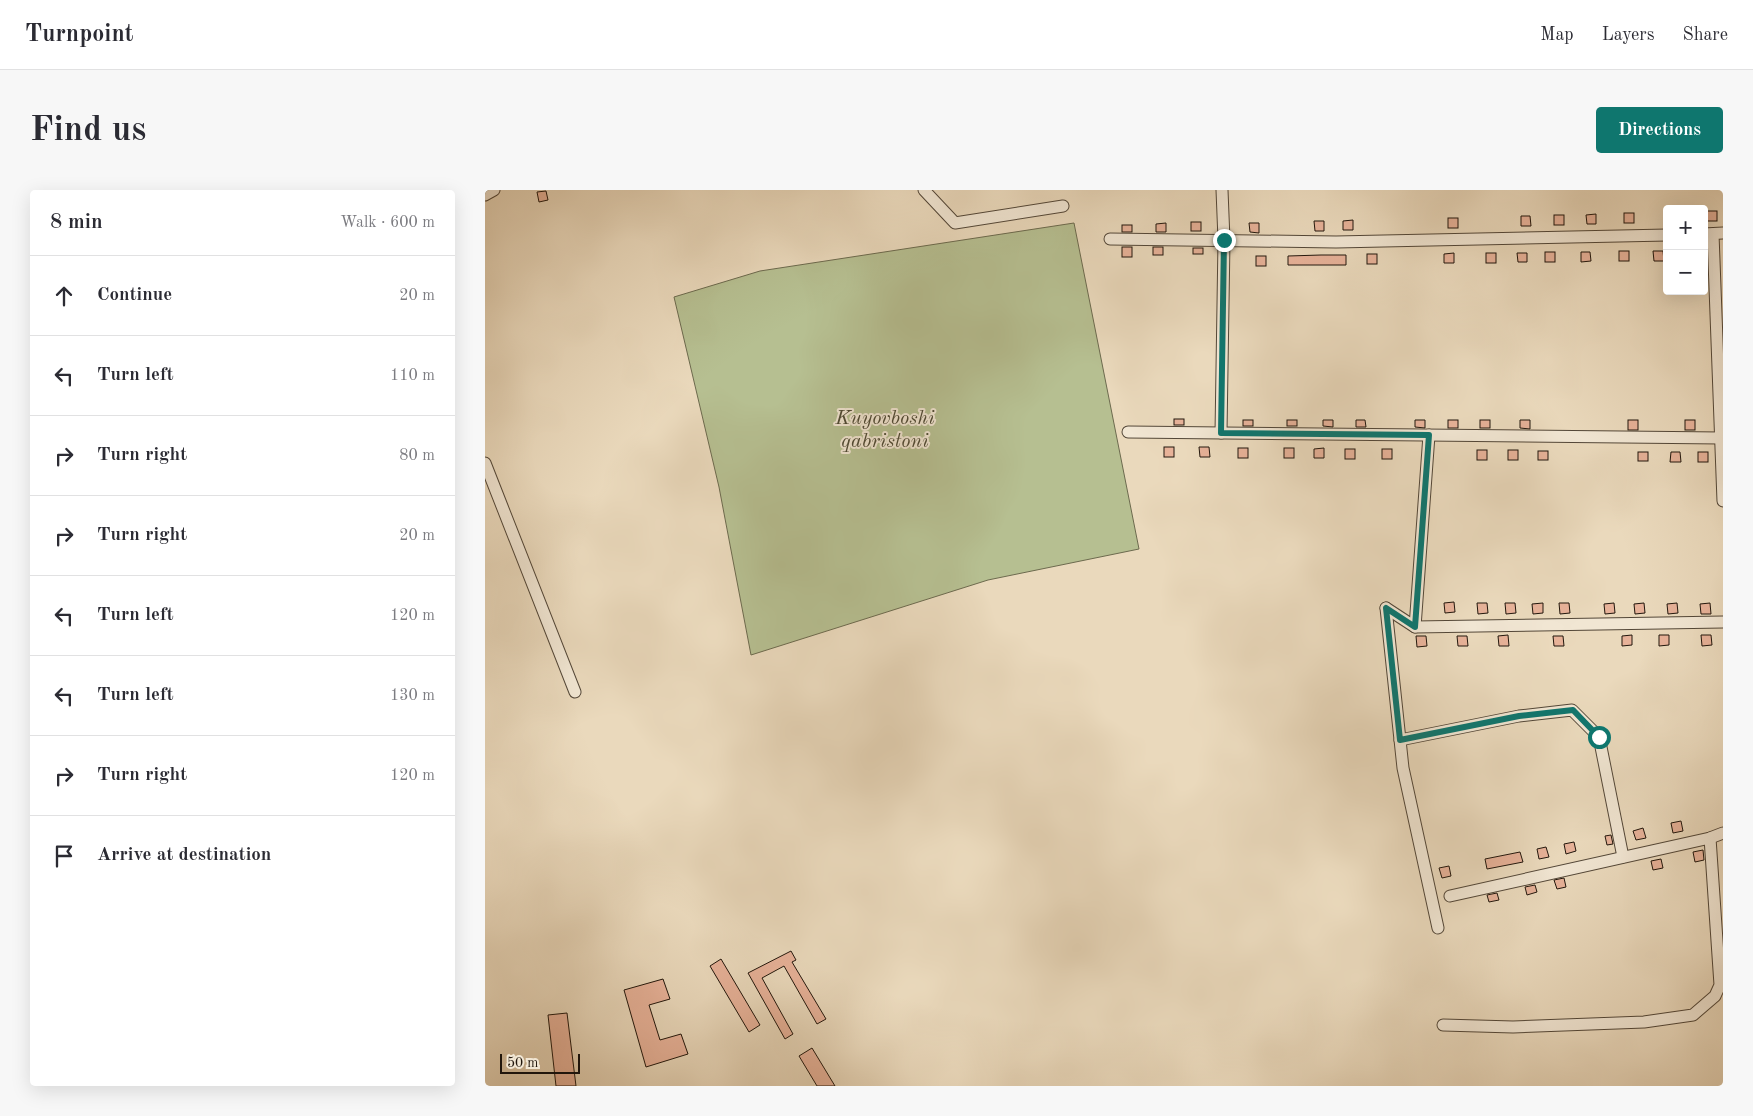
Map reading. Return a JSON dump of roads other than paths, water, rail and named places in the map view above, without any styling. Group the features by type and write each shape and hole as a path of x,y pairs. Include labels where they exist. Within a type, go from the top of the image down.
{"street":[{"path":"485,195 494,190"},
{"path":"924,190 955,223 1063,206"},
{"path":"1221,190 1224,240 1221,433"},
{"path":"1713,234 1723,501"},
{"path":"1110,238 1336,242 1663,235"},
{"path":"1128,432 1721,438"},
{"path":"1415,627 1429,435"},
{"path":"485,463 575,692"},
{"path":"1438,928 1403,768 1386,608 1415,627 1723,622"},
{"path":"1400,740 1519,716 1573,710 1599,737 1623,858"},
{"path":"1450,896 1710,838 1723,833"},
{"path":"1443,1025 1513,1027 1644,1022 1693,1015 1715,996 1720,985 1710,838"}],"park label":[{"name":"Kuyovboshi qabristoni","path":"885,428"}]}
